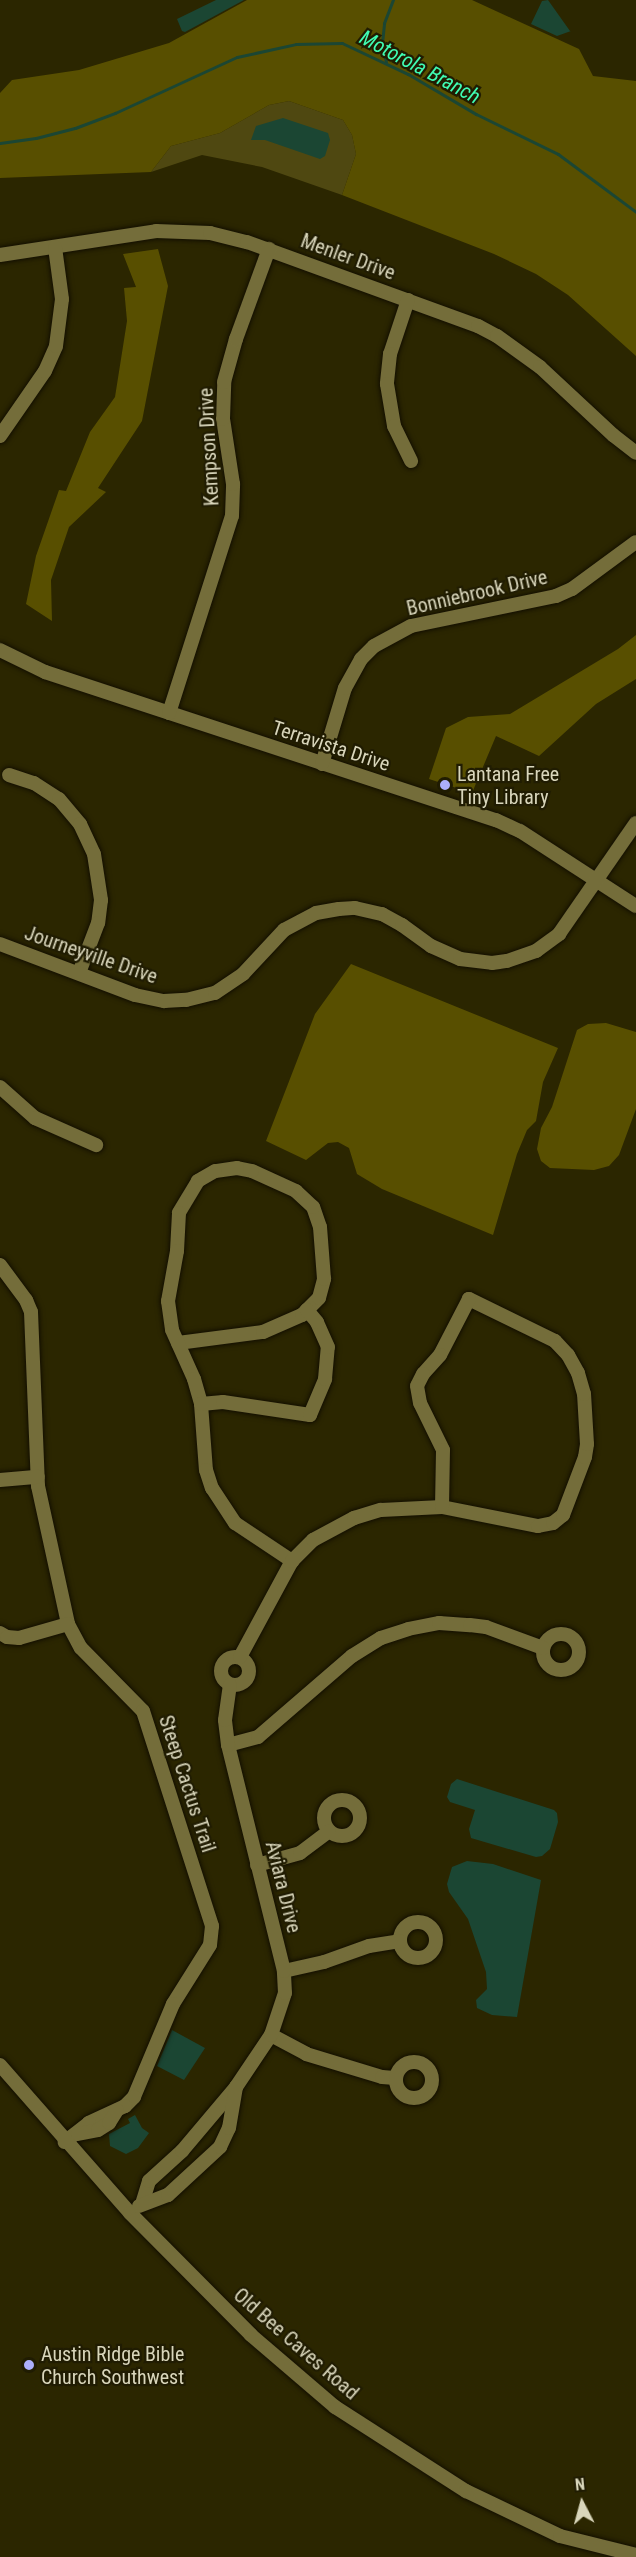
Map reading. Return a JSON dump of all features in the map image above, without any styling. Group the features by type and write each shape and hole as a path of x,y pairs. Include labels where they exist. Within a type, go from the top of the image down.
{"street":[{"name":"Menler Drive","path":"0,255 136,233 173,231 227,237 269,249 478,326 497,336 540,367 613,435 636,453"},
{"path":"0,436 45,370 56,346 63,305 55,247"},
{"name":"Kempson Drive","path":"169,713 232,516 233,484 223,418 224,382 236,339 269,249"},
{"path":"408,300 390,354 387,384 394,426 411,461"},
{"name":"Bonniebrook Drive","path":"322,764 345,688 361,659 374,646 411,626 556,597 572,589 636,542"},
{"name":"Terravista Drive","path":"0,650 45,672 496,820 520,831 636,906"},
{"path":"9,776 34,783 59,799 80,824 94,854 101,900 98,923 79,973"},
{"name":"Journeyville Drive","path":"0,944 135,995 164,1000 200,998 215,993 243,974 284,930 316,913 339,909 362,909 382,914 431,946 460,959 492,963 507,961 536,951 560,934 636,823"},
{"path":"0,1087 35,1118 96,1145"},
{"path":"178,1343 255,1335 294,1320 319,1298 324,1279 320,1227 314,1207 296,1191 252,1171 237,1168 214,1171 198,1181 179,1213 177,1251 168,1301 172,1330 194,1379 201,1404 206,1470 212,1488 235,1523 292,1561"},
{"name":"Steep Cactus Trail","path":"0,1265 26,1300 31,1312 38,1477 68,1624 81,1648 143,1711 212,1926 210,1946 173,2004 139,2089 130,2102 117,2110 109,2123 98,2130 78,2134 65,2142"},
{"name":"Aviara Drive","path":"142,2204 149,2181 182,2151 236,2087 271,2035 285,1993 284,1971 228,1744 225,1720 230,1685 243,1684 250,1672 249,1666 240,1657 292,1561 313,1540 354,1518 381,1510 442,1507 537,1526 553,1523 563,1515 585,1457 586,1417 578,1373 568,1355 555,1341 469,1299 440,1355 423,1374 417,1386 420,1403 443,1450 442,1507"},
{"path":"201,1404 223,1401 310,1414 325,1379 328,1347 317,1322 308,1310"},
{"path":"0,1480 38,1477"},
{"path":"228,1744 258,1737 352,1656 381,1638 408,1629 439,1623 486,1627 543,1648"},
{"path":"0,1633 8,1637 19,1638 68,1624"},
{"path":"257,1865 300,1853 329,1831"},
{"path":"284,1971 324,1962 369,1946 400,1941"},
{"path":"271,2035 306,2054 382,2077 396,2078"},
{"name":"Old Bee Caves Road","path":"0,2065 65,2142 130,2213 251,2335 335,2408 466,2491 560,2536 636,2555"},
{"name":"Aviara Drive","path":"130,2213 142,2204 168,2195 213,2155 225,2139 229,2128 236,2087"},
{"path":"182,2151 199,2167"}],"shaded area":[{"path":"216,0 244,0 185,32 182,31 177,19"},
{"path":"247,0 472,0 579,49 593,76 636,81 636,356 568,295 536,274 494,254 342,195 356,154 352,135 343,120 289,101 269,105 220,133 171,146 151,172 0,178 0,93 12,80 79,70 169,43"},
{"path":"548,0 571,31 557,36 531,24 542,1"},
{"path":"289,101 343,120 352,135 356,154 342,195 262,167 202,155 151,172 171,146 220,133 269,105"},
{"path":"283,118 328,133 330,140 325,156 320,159 265,140 251,140 256,126"},
{"path":"158,249 168,286 142,421 98,488 106,492 69,527 51,580 52,621 26,604 36,556 59,490 66,491 90,432 115,397 127,321 124,288 136,287 123,254"},
{"path":"636,635 636,679 596,704 539,756 496,736 472,793 429,779 446,728 468,717 510,714 618,649"},
{"path":"351,964 558,1048 543,1082 536,1121 527,1130 517,1154 493,1235 382,1189 357,1174 349,1148 338,1142 328,1143 306,1160 266,1141 315,1014"},
{"path":"606,1023 636,1032 636,1109 619,1155 609,1166 594,1170 550,1168 541,1161 537,1149 541,1128 552,1107 577,1030 588,1024"},
{"path":"457,1779 554,1810 557,1813 558,1822 550,1849 542,1856 536,1857 471,1838 469,1829 475,1810 450,1802 447,1797 451,1784"},
{"path":"467,1861 493,1864 541,1880 517,2017 492,2015 477,2008 476,2000 487,1989 486,1972 468,1919 449,1892 447,1884 452,1867"},
{"path":"172,2030 205,2048 184,2080 157,2066"},
{"path":"135,2115 142,2128 149,2133 138,2148 126,2154 110,2146 109,2134 130,2123 128,2119"}],"waterway":[{"path":"386,62 382,43 384,23 393,0"},
{"name":"Motorola Branch","path":"0,143 36,138 75,128 115,113 237,57 296,44 342,43 408,74 476,114 558,154 636,212"}],"place":[{"name":"Lantana Free Tiny Library","path":"445,785"},
{"name":"Austin Ridge Bible Church Southwest","path":"29,2365"}]}
